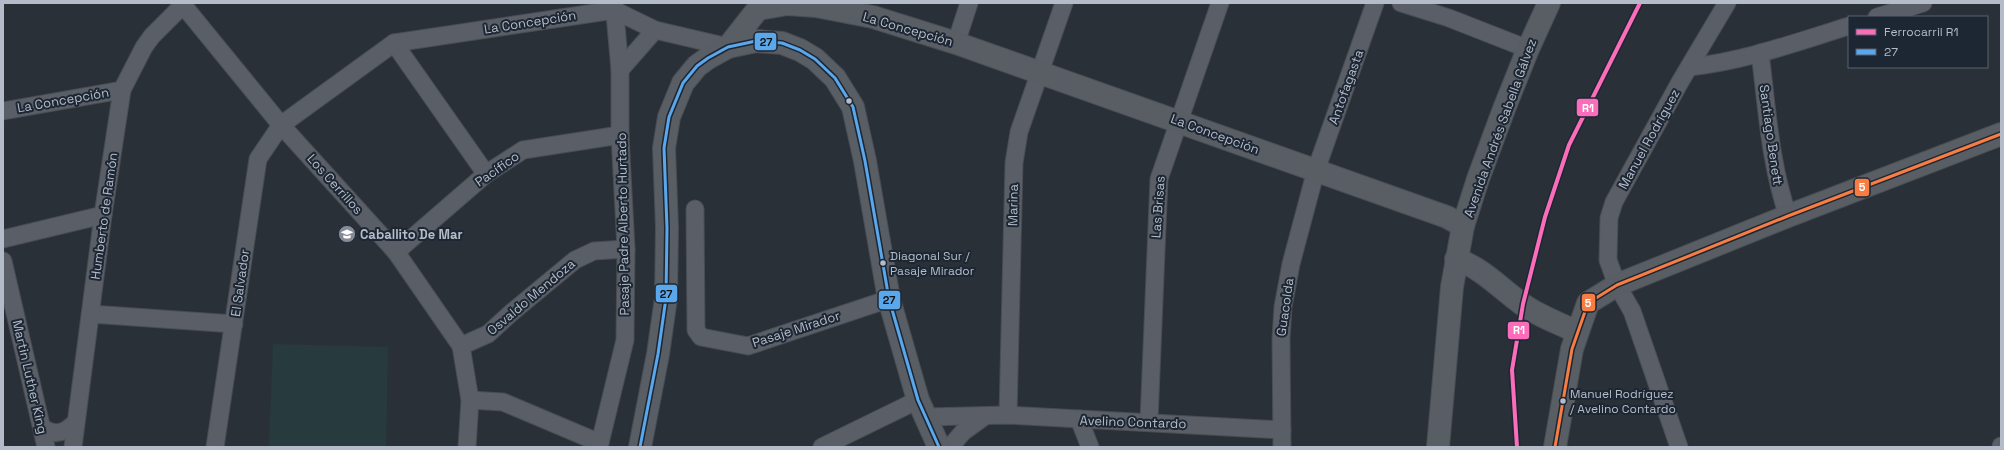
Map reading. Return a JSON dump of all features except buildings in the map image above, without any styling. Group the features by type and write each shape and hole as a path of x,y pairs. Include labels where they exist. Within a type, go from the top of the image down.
{"street":[{"path":"956,42 969,3"},
{"name":"Marina","path":"1008,415 1014,163 1019,132 1064,3"},
{"name":"Las Brisas","path":"1149,421 1159,179 1220,3"},
{"name":"Antofagasta","path":"1316,170 1376,3"},
{"path":"1401,3 1449,18 1528,49"},
{"name":"Avenida Andrés Sabella Gálvez","path":"1438,447 1452,287 1456,258 1463,226 1478,179 1528,49 1549,3"},
{"name":"Manuel Rodríguez","path":"1679,447 1632,311 1617,285 1608,260 1609,218 1614,202 1680,82 1727,3"},
{"path":"1880,16 1923,3"},
{"name":"Humberto de Ramón","path":"73,447 103,215 122,90 144,47 152,36 182,4"},
{"name":"Los Cerrillos","path":"182,4 281,125 396,252 461,346 470,400 467,447"},
{"name":"La Concepción","path":"728,47 759,6 787,4 817,5 873,17 956,42 1447,217 1463,226"},
{"path":"614,6 655,30 728,47"},
{"name":"La Concepción","path":"281,125 394,43 614,6"},
{"name":"Pasaje Padre Alberto Hurtado","path":"600,445 625,340 626,249 620,135 620,70 614,6"},
{"path":"1690,67 1712,65 1760,53 1848,26"},
{"path":"620,70 655,30"},
{"path":"640,447 658,354 666,298 667,228 664,148 669,117 678,94 691,73 708,58 728,47 756,41 774,42 792,46 808,54 823,65 835,78 847,96 856,116 889,299 922,409 940,447"},
{"path":"394,43 486,174"},
{"name":"Santiago Benett","path":"1760,53 1774,166 1780,192 1788,216"},
{"name":"La Concepción","path":"3,111 122,90"},
{"name":"El Salvador","path":"215,447 258,159 281,125"},
{"path":"1555,447 1572,349 1588,303 1617,285 1788,216 2001,134"},
{"name":"Pacífico","path":"396,252 486,174 523,150 620,135"},
{"name":"Guacolda","path":"1282,447 1280,361 1283,307 1291,264 1316,170"},
{"name":"Pasaje Mirador","path":"695,209 696,330 701,337 748,346 889,299"},
{"path":"3,239 103,215"},
{"name":"Osvaldo Mendoza","path":"461,346 488,334 574,260 594,251 626,249"},
{"path":"1456,258 1491,278 1523,304 1577,332"},
{"name":"Martin Luther King","path":"3,261 46,447"},
{"path":"91,314 234,324"},
{"path":"470,400 503,402 600,445"},
{"name":"Avelino Contardo","path":"822,447 922,409 985,416 1008,415 1149,421 1282,430"},
{"path":"950,447 963,432 985,416"},
{"path":"1079,419 1090,447"},
{"path":"42,427 49,433 56,433 70,428 76,422"}],"green space":[{"path":"273,344 388,347 386,447 269,447"}],"rail line":[{"name":"R1","path":"1517,447 1512,370 1523,304 1545,217 1569,145 1640,3"}],"transit line":[{"name":"27","path":"640,447 658,354 666,298 667,228 664,148 669,117 683,83 697,66 728,47 756,41 782,43 800,50 815,59 835,78 853,107 865,161 889,299 918,400 939,447"},
{"name":"5","path":"1555,447 1572,349 1588,303 1617,285 1788,216 2001,134"}],"place":[{"name":"Caballito De Mar","path":"347,234"},
{"name":"Diagonal Sur / Pasaje Mirador","path":"883,263"},
{"name":"Manuel Rodríguez / Avelino Contardo","path":"1563,401"}]}
